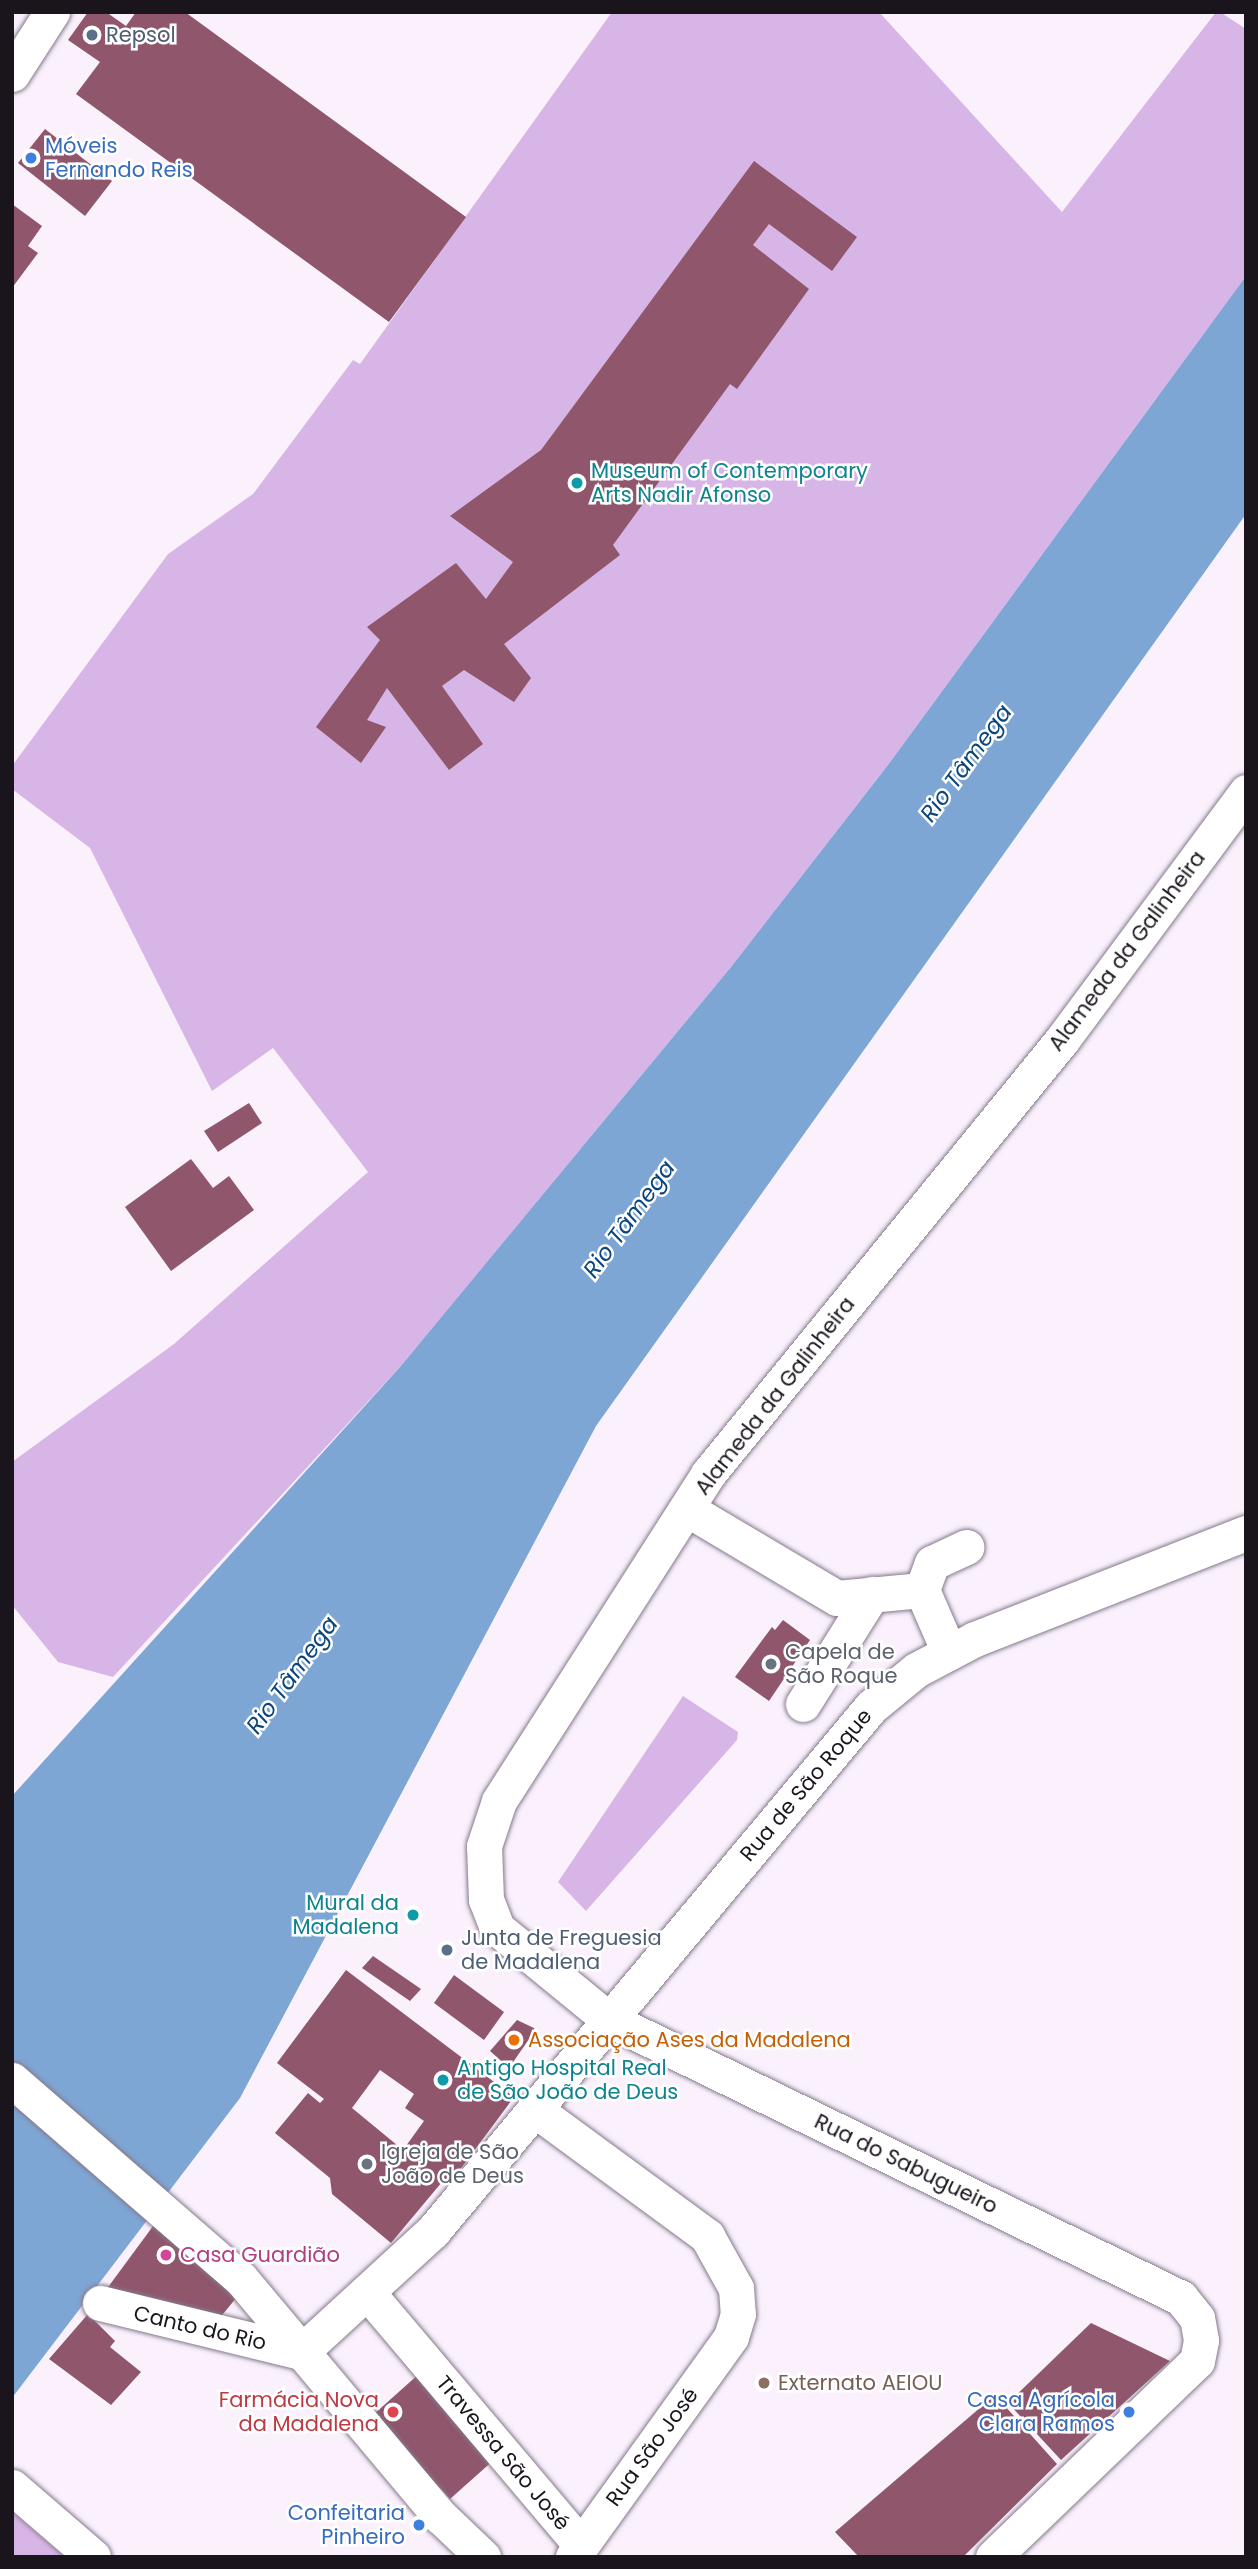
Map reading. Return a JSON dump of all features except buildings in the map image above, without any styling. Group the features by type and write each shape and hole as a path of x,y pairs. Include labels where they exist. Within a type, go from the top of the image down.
{"street":[{"path":"12,74 38,17"},
{"name":"Alameda da Galinheira","path":"608,2019 497,1928 486,1900 484,1846 499,1801 708,1474 1062,1040 1246,792"},
{"path":"687,1509 836,1598 922,1590"},
{"name":"Rua de São Roque","path":"301,2352 433,2231 871,1707 916,1670 949,1652 1246,1533"},
{"path":"949,1652 922,1590 932,1563 966,1547"},
{"path":"803,1704 872,1594"},
{"name":"Rua do Sabugueiro","path":"608,2019 1181,2298 1197,2318 1200,2340 1197,2361 993,2557"},
{"path":"12,2080 242,2279 441,2516 483,2557"},
{"name":"Rua São José","path":"534,2109 707,2236 736,2288 738,2314 731,2337 577,2551"},
{"name":"Travessa São José","path":"367,2292 577,2551"},
{"name":"Canto do Rio","path":"100,2303 301,2352"},
{"path":"12,2487 93,2557"}],"shaded area":[{"path":"612,12 879,12 1062,212 1216,12 1220,12 1246,29 1246,276 888,765 731,967 400,1367 113,1677 58,1662 12,1605 12,1462 174,1344 368,1172 273,1048 212,1091 90,848 12,789 12,766 168,554 253,494 353,360 360,364"},
{"path":"683,1696 738,1732 737,1740 586,1911 558,1882"},
{"path":"12,2512 65,2557 12,2557"}],"water":[{"name":"Rio Tâmega","path":"1246,276 1246,514 596,1426 240,2098 12,2398 12,1796 400,1367 731,967 888,765"}],"place":[{"name":"Repsol","path":"92,35"},
{"name":"Móveis Fernando Reis","path":"31,158"},
{"name":"Museum of Contemporary Arts Nadir Afonso","path":"577,483"},
{"name":"Capela de São Roque","path":"771,1664"},
{"name":"Mural da Madalena","path":"413,1915"},
{"name":"Junta de Freguesia de Madalena","path":"447,1950"},
{"name":"Associação Ases da Madalena","path":"514,2040"},
{"name":"Antigo Hospital Real de São João de Deus","path":"443,2080"},
{"name":"Igreja de São João de Deus","path":"367,2164"},
{"name":"Casa Guardião","path":"166,2255"},
{"name":"Externato AEIOU","path":"764,2383"},
{"name":"Farmácia Nova da Madalena","path":"393,2412"},
{"name":"Casa Agrícola Clara Ramos","path":"1129,2412"},
{"name":"Confeitaria Pinheiro","path":"419,2525"}]}
